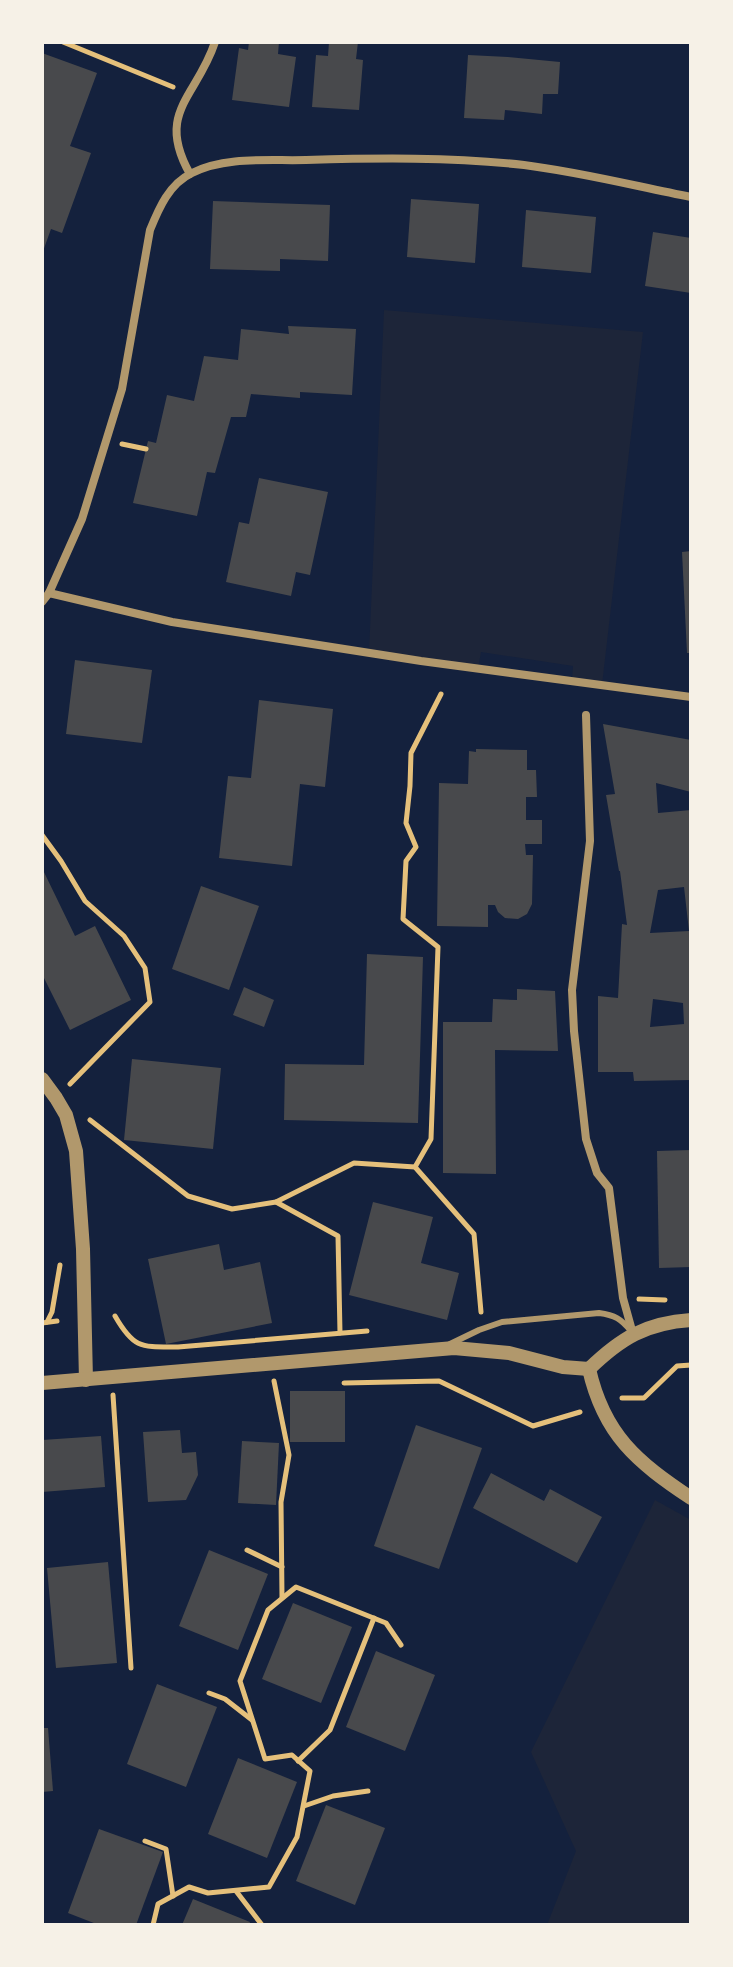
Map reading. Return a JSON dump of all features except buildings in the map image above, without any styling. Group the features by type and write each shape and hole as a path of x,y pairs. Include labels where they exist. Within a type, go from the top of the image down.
{"street":[{"path":"190,174 179,154 177,119 215,42"},
{"path":"42,602 82,519 122,389 150,230 159,208 172,189 190,174 214,165 241,161 467,160 585,174 691,197"},
{"path":"49,593 172,622 421,661 691,697"},
{"path":"586,715 590,841 572,990 574,1031 586,1139 597,1173 609,1188 623,1298 633,1334"},
{"path":"42,1079 66,1115 76,1151 83,1249 86,1380"},
{"path":"42,1383 454,1348 509,1353 563,1367 589,1369 605,1353 633,1334 668,1322 691,1320"},
{"path":"589,1369 600,1405 620,1438 653,1472 691,1498"}],"lane":[{"path":"441,1349 502,1322 599,1313 622,1320 633,1334"}],"path":[{"path":"63,42 189,94"},
{"path":"415,1167 431,1139 438,947 403,919 406,861 416,847 406,823 411,753 441,694"},
{"path":"42,835 85,901 124,936 145,968 150,1002 56,1098"},
{"path":"66,1115 92,1121 188,1196 232,1209 276,1202 354,1163 415,1167 474,1234 482,1314"},
{"path":"276,1202 338,1236 340,1333"},
{"path":"623,1298 677,1301"},
{"path":"471,1317 494,1311"},
{"path":"115,1316 126,1334 138,1344 153,1347 369,1331"},
{"path":"42,1323 57,1321"},
{"path":"270,1364 289,1455 281,1502 282,1598"},
{"path":"622,1398 644,1398 677,1366 691,1365"},
{"path":"112,1378 131,1668"},
{"path":"344,1383 439,1381 533,1426 580,1412"},
{"path":"247,1550 282,1567"},
{"path":"153,1925 158,1904 189,1887 208,1893 269,1887 297,1837 310,1771 292,1755 265,1759 240,1681 268,1610 296,1587 386,1623 401,1645"},
{"path":"298,1761 330,1730 374,1618"},
{"path":"209,1693 225,1699 252,1720"},
{"path":"303,1806 333,1796 368,1791"},
{"path":"145,1841 166,1849 173,1896"},
{"path":"236,1891 262,1925"}],"shaded area":[{"path":"384,310 643,332 602,685 572,681 573,666 481,652 478,669 369,653"},
{"path":"655,1500 691,1520 691,1925 547,1925 576,1851 531,1752"}]}
